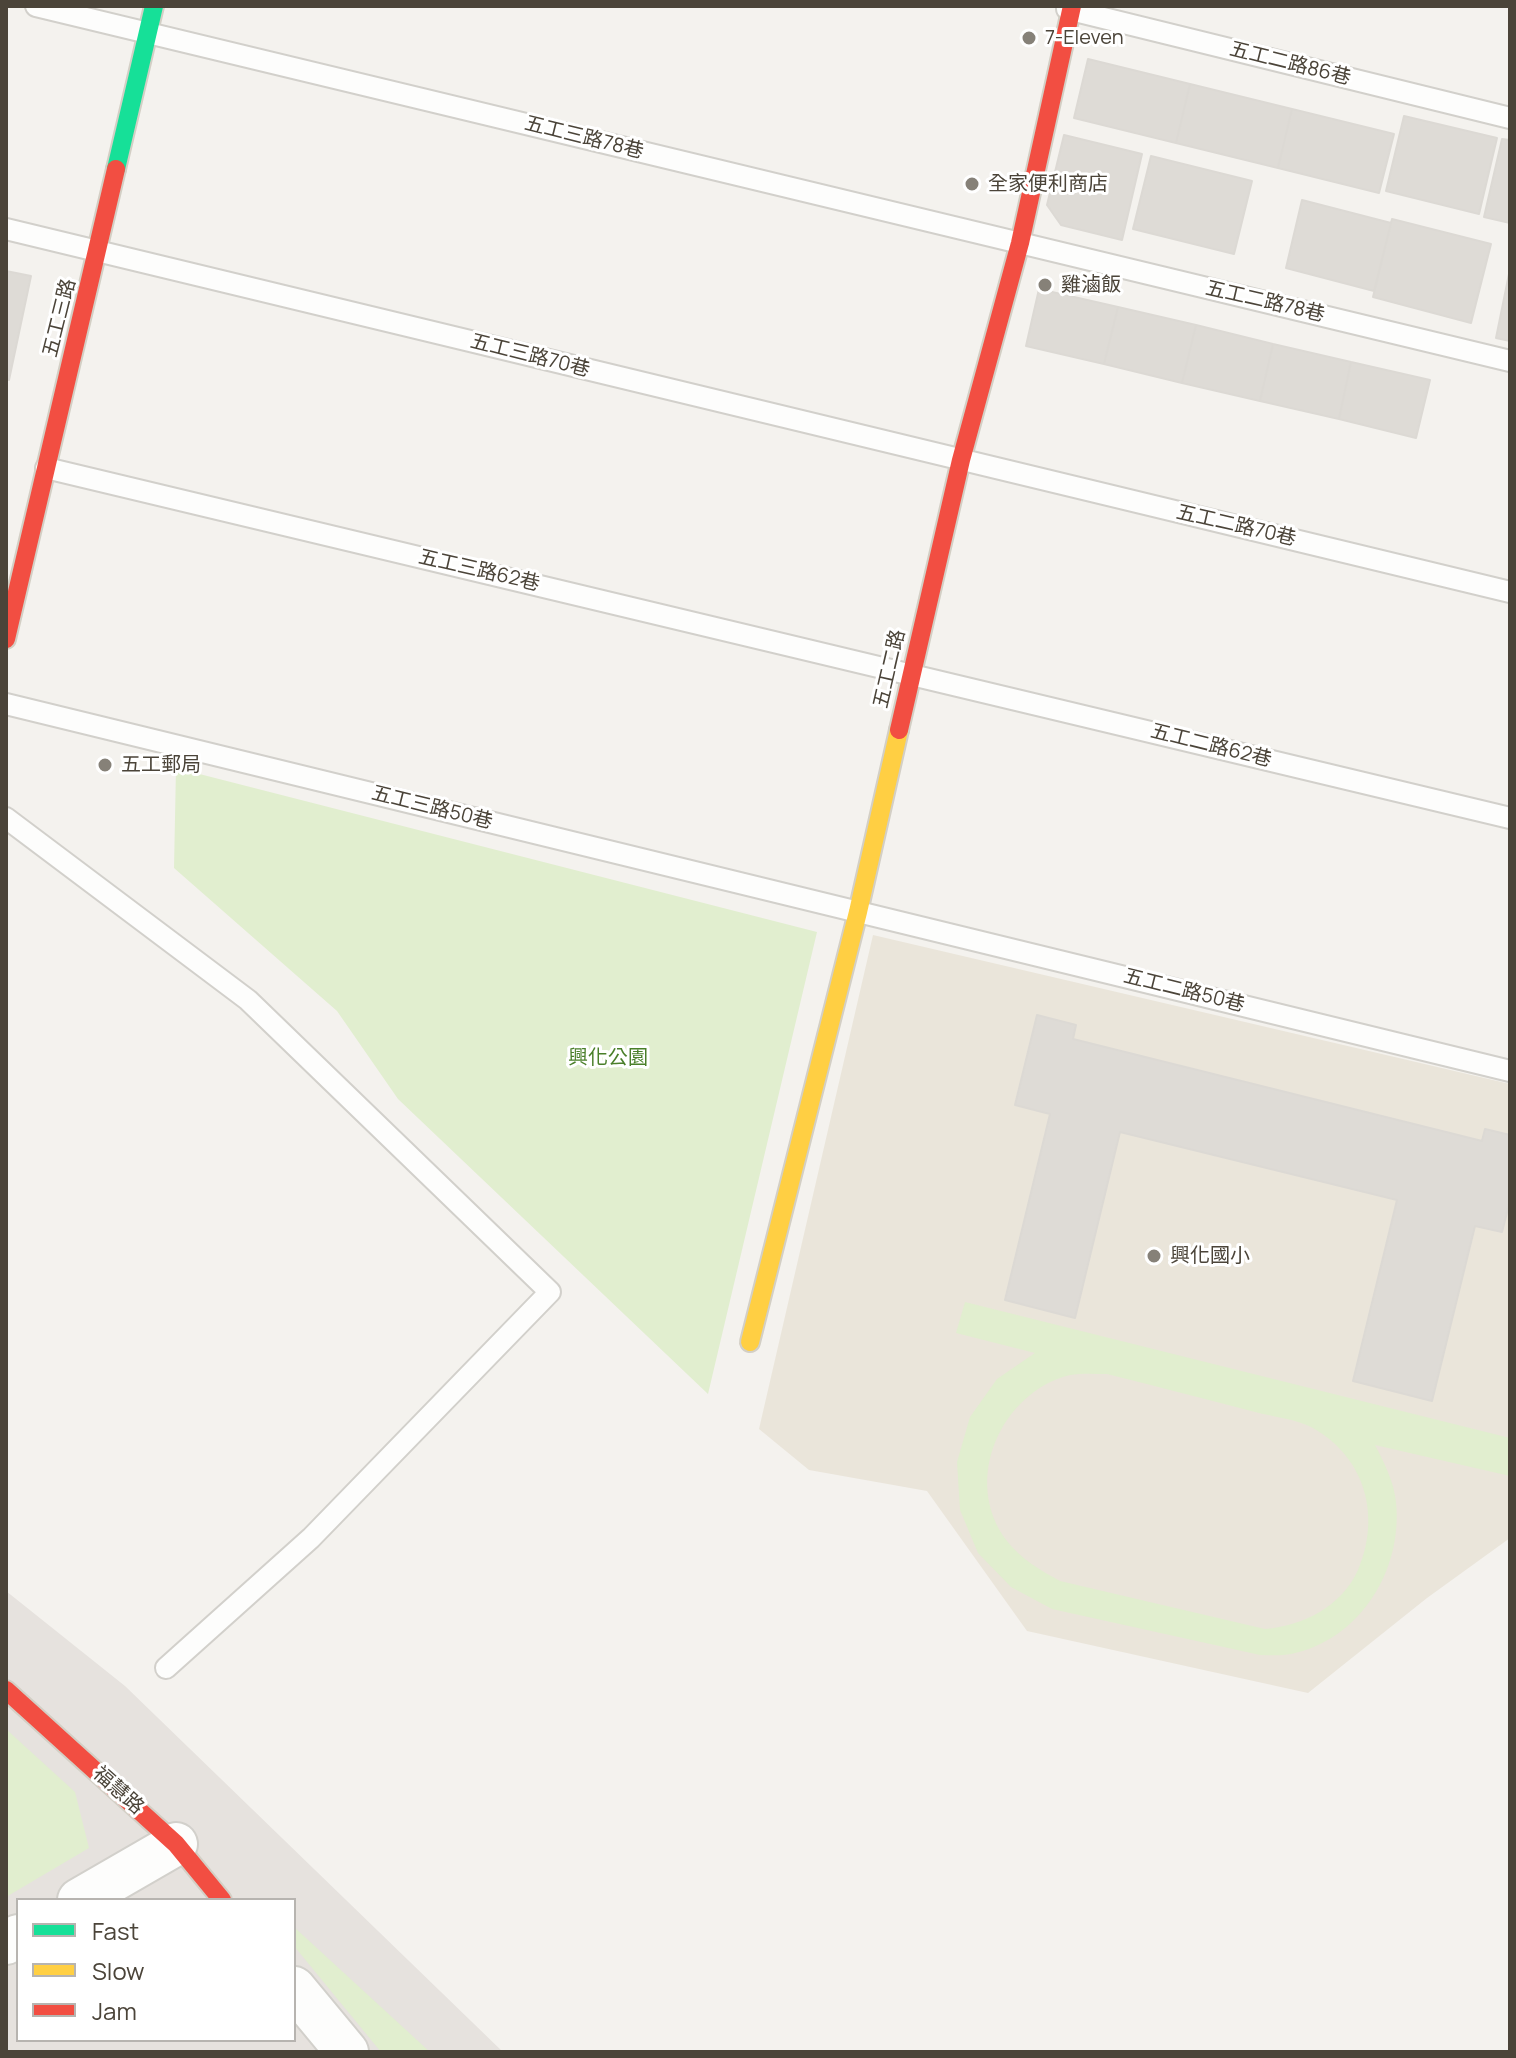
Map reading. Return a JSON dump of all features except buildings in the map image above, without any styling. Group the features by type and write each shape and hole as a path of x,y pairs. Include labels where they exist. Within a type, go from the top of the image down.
{"street":[{"name":"五工三路","path":"6,639 154,6"},
{"name":"五工二路","path":"750,1342 858,912 961,460 1020,243 1066,7"},
{"name":"福慧路","path":"6,1690 176,1844 220,1898"},
{"path":"82,1898 176,1844"},
{"path":"296,1990 347,2052"}],"lane":[{"name":"五工三路78巷","path":"36,6 1020,243"},
{"name":"五工二路86巷","path":"1066,7 1510,118"},
{"name":"五工三路70巷","path":"6,229 961,460"},
{"name":"五工二路78巷","path":"1020,243 1510,361"},
{"name":"五工二路70巷","path":"961,460 1510,592"},
{"name":"五工三路62巷","path":"46,468 912,673"},
{"name":"五工二路62巷","path":"912,673 1510,818"},
{"name":"五工三路50巷","path":"6,704 858,912"},
{"path":"6,818 248,1000 550,1292 311,1538 166,1668"},
{"name":"五工二路50巷","path":"858,912 1510,1071"}],"shaded area":[{"name":"興化國小","path":"873,935 1510,1084 1510,1538 1427,1598 1308,1693 1027,1631 927,1491 809,1470 759,1429"},
{"path":"6,1591 125,1686 503,2052 6,2052"}],"green space":[{"name":"興化公園","path":"176,768 817,932 708,1394 398,1099 337,1011 174,868"},
{"path":"965,1302 1510,1438 1510,1476 1375,1445 1391,1480 1396,1502 1392,1552 1384,1576 1372,1598 1338,1634 1316,1646 1291,1654 1260,1655 1052,1609 1011,1587 978,1553 960,1510 957,1462 970,1417 997,1379 1035,1353 956,1333","holes":["1107,1374 1300,1422 1313,1428 1346,1455 1364,1490 1368,1530 1358,1570 1342,1594 1307,1619 1265,1629 1060,1581 1031,1564 1012,1547 994,1517 988,1492 989,1467 995,1442 1008,1419 1025,1400 1046,1385 1070,1375"]},
{"path":"6,1729 75,1792 89,1848 6,1897"},
{"path":"296,1929 430,2052 381,2052 296,1948"}],"traffic: fast":[{"path":"116,169 154,6"}],"traffic: slow":[{"path":"750,1342 858,912 899,730"}],"traffic: jam":[{"path":"899,730 961,460 1020,243 1072,6"},
{"path":"6,639 116,169"},
{"path":"6,1690 176,1844 220,1898"}],"place":[{"name":"7-Eleven","path":"1029,38"},
{"name":"全家便利商店","path":"972,184"},
{"name":"雞滷飯","path":"1045,285"},
{"name":"五工郵局","path":"105,765"},
{"name":"興化國小","path":"1154,1256"}]}
